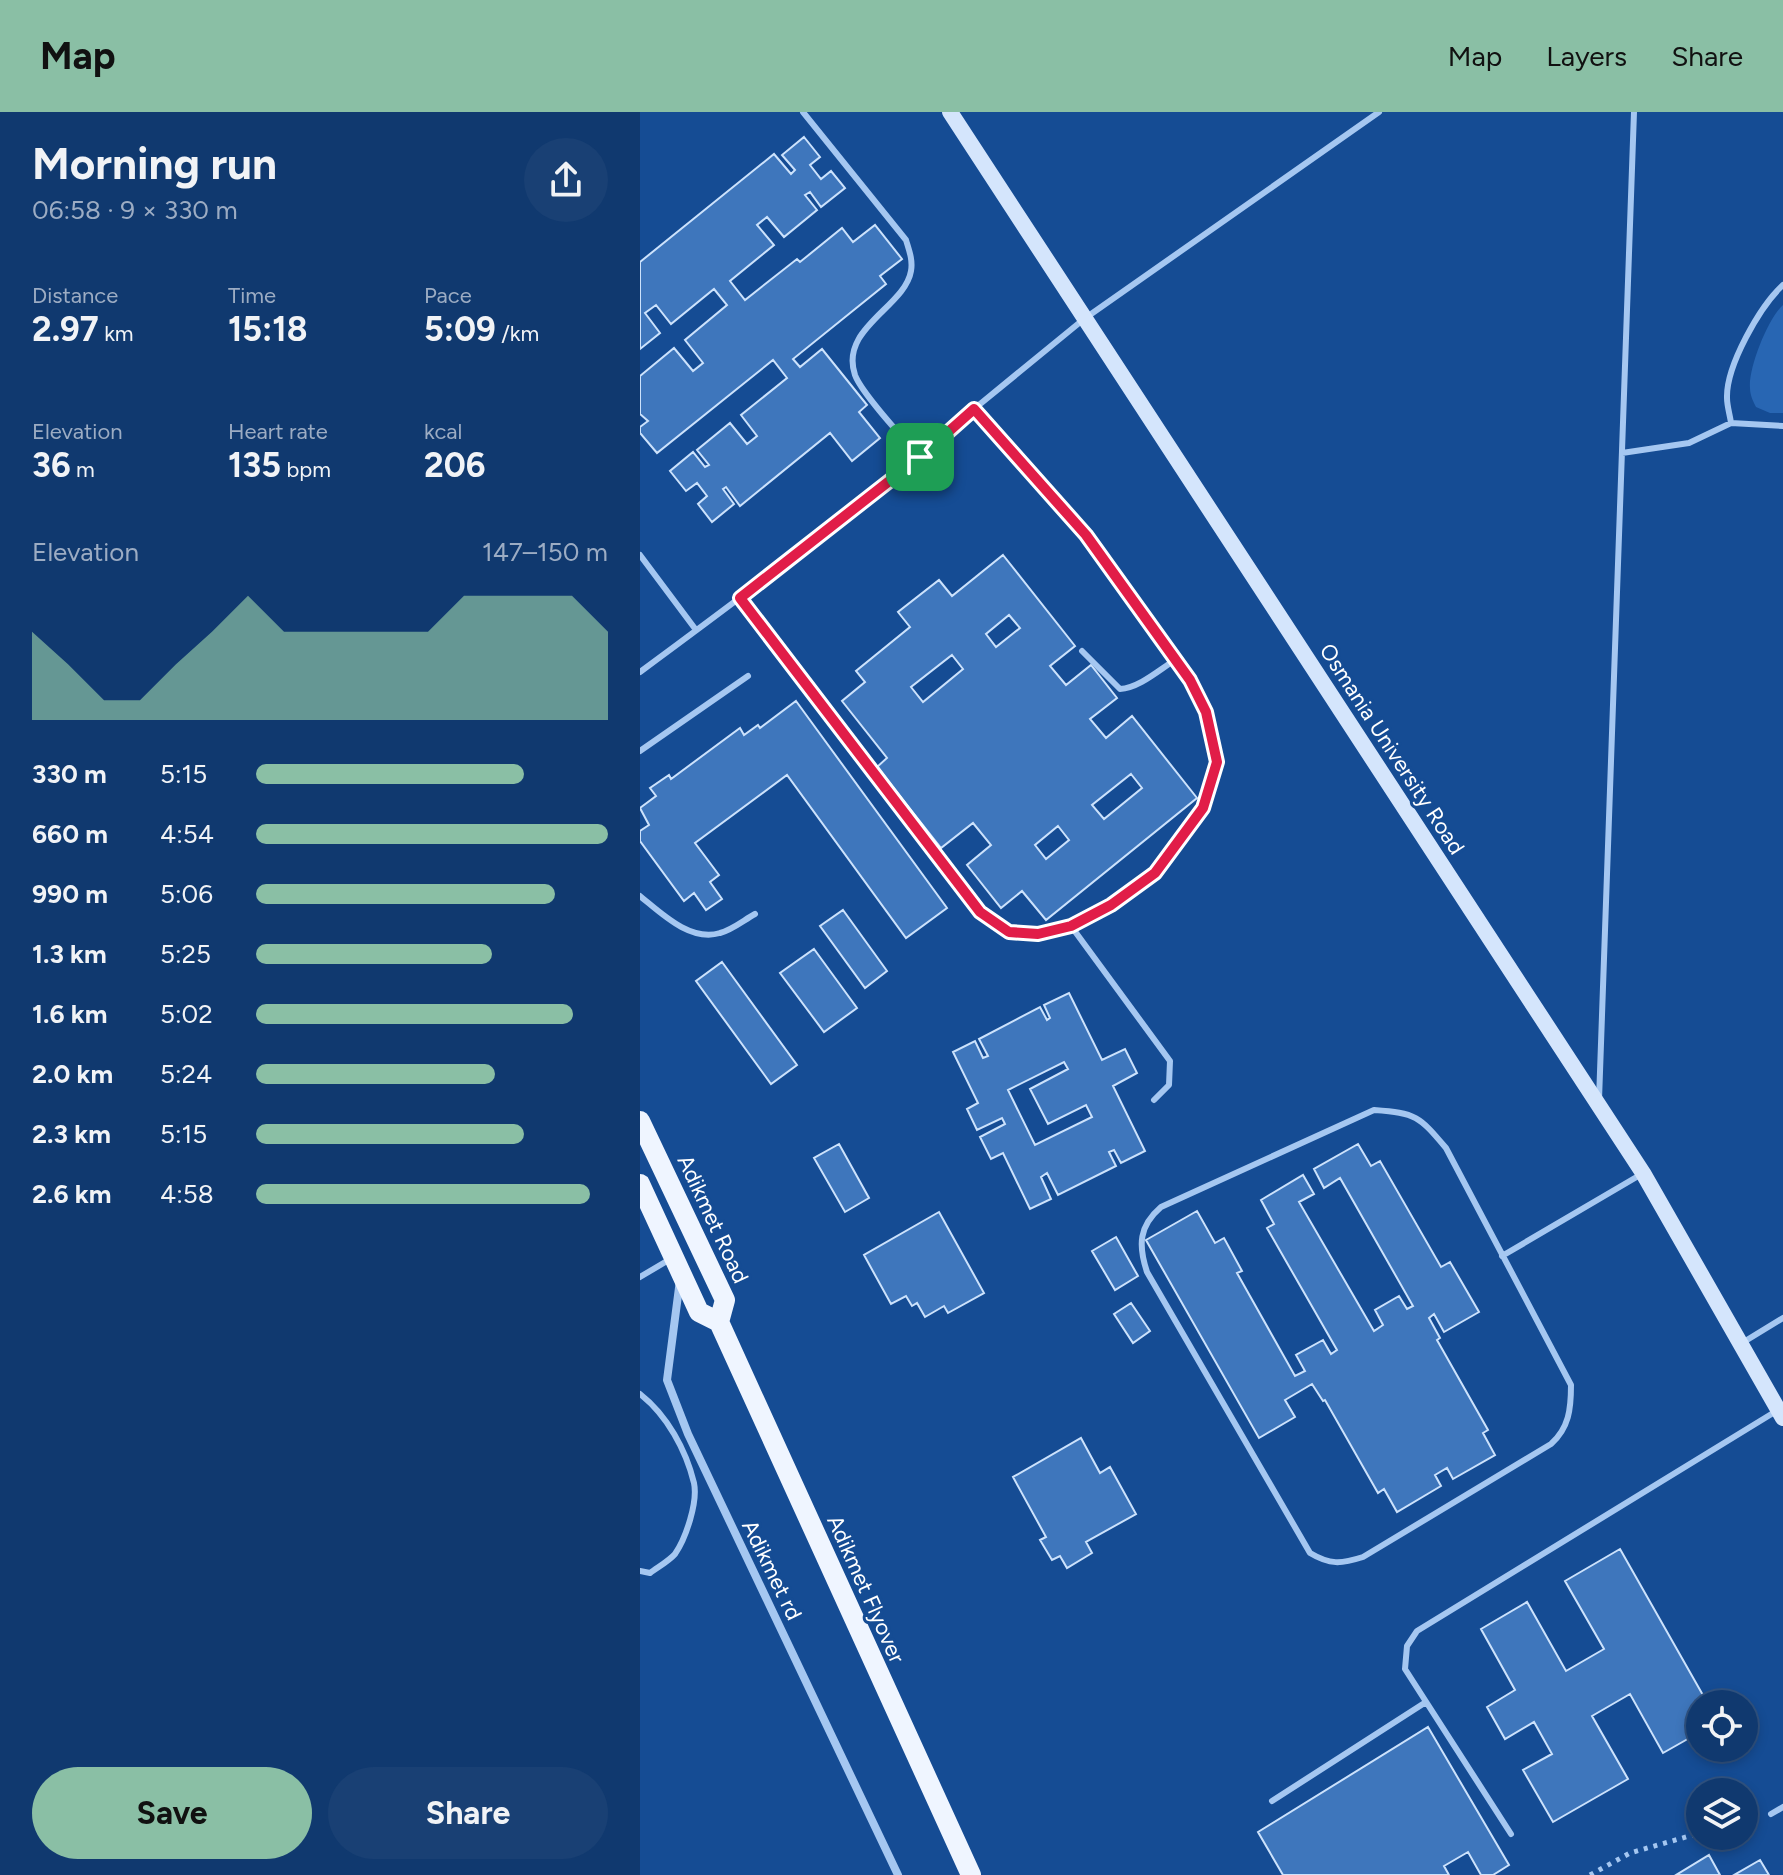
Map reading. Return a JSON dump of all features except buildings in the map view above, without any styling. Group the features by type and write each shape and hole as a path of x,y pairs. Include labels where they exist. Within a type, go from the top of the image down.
{"main road":[{"name":"Osmania University Road","path":"950,112 1643,1173 1781,1414"},
{"name":"Adikmet Road","path":"640,1121 725,1300 719,1322"},
{"path":"640,1184 699,1312 719,1322"},
{"name":"Adikmet Flyover","path":"719,1322 971,1875"}],"street":[{"name":"Adikmet rd","path":"678,1262 667,1380 688,1434 898,1875"}],"lane":[{"path":"803,112 906,240 911,256 911,272 902,289 867,325 857,344 854,374 920,457"},
{"path":"640,672 920,457 1084,319 1379,112"},
{"path":"1599,1105 1634,112"},
{"path":"1731,423 1727,396 1735,360 1746,337 1783,285"},
{"path":"740,598 980,912 1009,932 1038,934 1071,926 1111,905 1155,873 1203,808 1217,762 1206,712 1175,660 1086,535 974,409"},
{"path":"1622,453 1689,443 1731,423 1783,426"},
{"path":"640,555 696,630"},
{"path":"1082,651 1120,689 1141,682 1175,660"},
{"path":"640,751 748,676"},
{"path":"640,896 662,915 690,932 718,934 755,914"},
{"path":"1071,926 1170,1061 1169,1085 1154,1100"},
{"path":"1374,1110 1402,1112 1422,1119 1446,1148 1502,1256 1571,1385 1571,1410 1563,1434 1363,1557 1342,1564 1325,1562 1310,1553 1147,1272 1140,1252 1141,1233 1149,1217 1161,1207 1374,1110"},
{"path":"1502,1256 1643,1173"},
{"path":"640,1277 678,1262"},
{"path":"1740,1344 1783,1318"},
{"path":"640,1394 656,1407 678,1440 695,1486 690,1522 674,1556 650,1573 640,1571"},
{"path":"1511,1834 1405,1669 1407,1646 1417,1631 1781,1414"},
{"path":"1272,1801 1426,1702"},
{"path":"1771,1814 1783,1807"}],"path":[{"path":"1590,1875 1630,1853 1686,1837"}],"shaded area":[{"path":"1783,305 1783,413 1770,413 1756,407 1750,380 1765,332"}],"route":[{"path":"974,409 1086,535 1190,680 1206,712 1217,762 1203,808 1155,873 1111,905 1071,926 1038,934 1009,932 980,912 740,598 920,457 974,409"}]}
